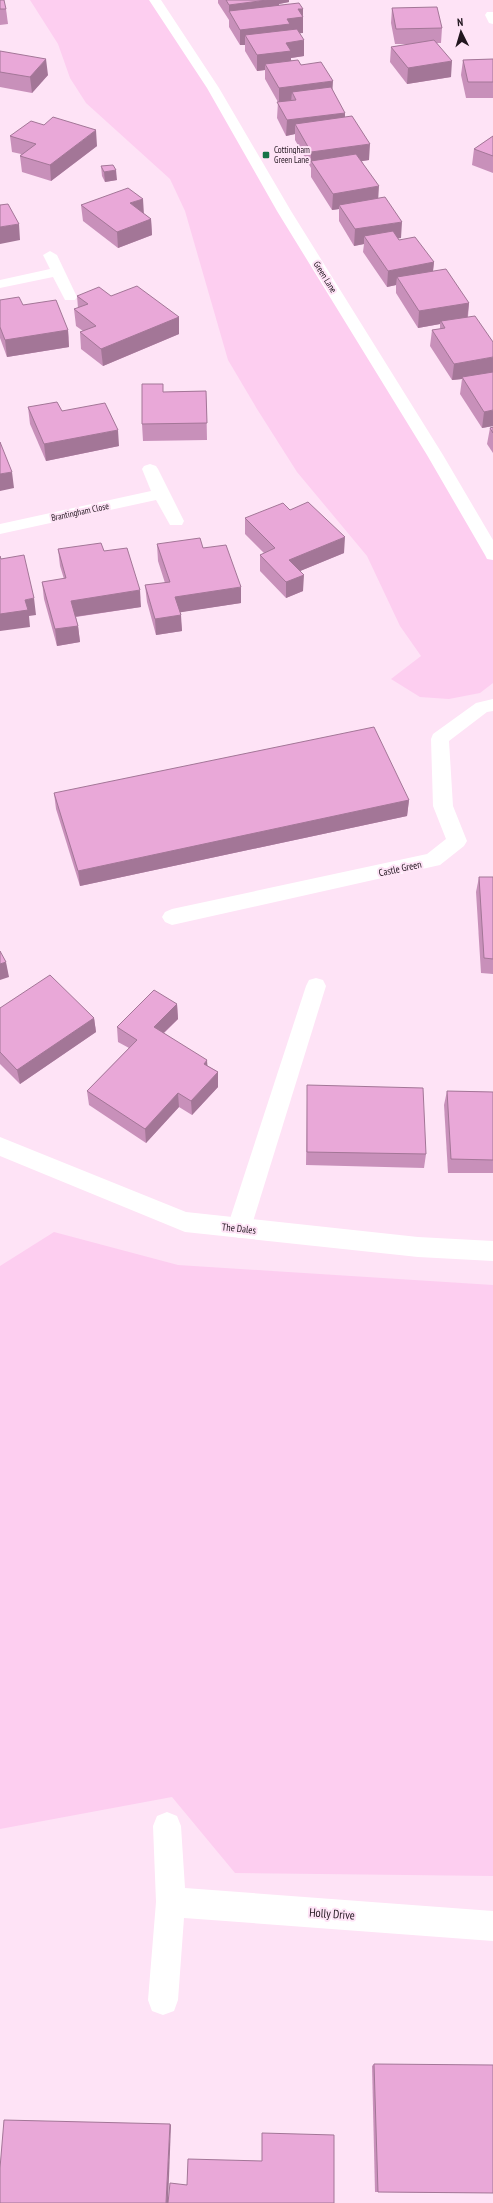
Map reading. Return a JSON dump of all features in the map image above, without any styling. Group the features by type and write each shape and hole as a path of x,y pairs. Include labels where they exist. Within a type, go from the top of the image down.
{"street":[{"name":"Green Lane","path":"156,0 211,84 284,211 435,455 493,555"},
{"path":"50,256 70,297"},
{"path":"0,284 57,272"},
{"path":"150,469 161,494 176,520"},
{"name":"Brantingham Close","path":"0,529 161,494"},
{"name":"Castle Green","path":"172,917 433,860 457,841 443,806 440,740 482,707 493,705"},
{"path":"238,1228 316,986"},
{"name":"The Dales","path":"0,1146 185,1222 418,1247 493,1251"},
{"path":"163,2000 171,1902 167,1826"},
{"name":"Holly Drive","path":"171,1902 493,1926"}],"shaded area":[{"path":"30,0 155,0 493,555 493,683 480,693 449,699 420,697 391,679 421,656 400,626 367,556 297,472 228,360 185,211 170,179 86,103 70,78 58,44"},
{"path":"54,1232 178,1265 493,1285 493,1876 235,1873 172,1797 0,1829 0,1266"}],"building":[{"path":"0,0 4,0 6,9 0,9"},
{"path":"226,0 267,0 229,5"},
{"path":"299,3 303,9 298,9 303,17 287,19 290,24 240,30 229,11"},
{"path":"437,7 442,28 396,29 392,8"},
{"path":"297,29 304,40 286,43 291,51 257,55 245,35"},
{"path":"434,40 452,61 408,68 391,47"},
{"path":"0,51 46,59 30,77 0,72"},
{"path":"493,59 493,82 468,82 463,60"},
{"path":"298,60 301,65 321,62 333,81 279,88 265,64"},
{"path":"331,87 345,113 287,120 277,102 296,100 292,92"},
{"path":"352,116 370,144 311,152 295,124"},
{"path":"53,117 96,130 50,165 20,156 36,144 10,136 31,121 44,125"},
{"path":"493,136 493,156 474,149"},
{"path":"356,154 379,186 333,194 311,161"},
{"path":"113,165 116,170 104,172 101,166"},
{"path":"128,188 143,199 130,203 151,219 117,232 81,205"},
{"path":"385,197 402,222 355,229 339,205"},
{"path":"8,204 19,224 0,227 0,205"},
{"path":"393,231 399,240 415,237 434,262 388,271 364,236"},
{"path":"446,269 469,303 419,311 397,277"},
{"path":"137,286 179,317 101,349 80,332 96,326 74,309 88,304 77,296 99,287 111,296"},
{"path":"19,297 23,305 56,300 68,330 5,340 0,327 0,300"},
{"path":"475,316 493,342 493,357 454,364 432,330 445,328 441,321"},
{"path":"493,372 493,410 484,412 462,377"},
{"path":"142,384 163,384 163,392 206,391 207,423 142,424"},
{"path":"57,402 62,411 105,403 118,430 44,444 28,407"},
{"path":"0,442 12,472 0,474"},
{"path":"308,502 345,537 289,560 304,575 286,582 260,555 275,548 245,518 283,503 290,510"},
{"path":"200,538 203,548 226,545 241,587 175,597 181,615 155,619 145,585 170,582 157,544"},
{"path":"101,543 104,551 127,548 140,590 71,601 78,626 55,629 42,582 66,578 58,549"},
{"path":"24,555 34,598 25,600 28,610 0,614 0,556 1,559"},
{"path":"374,727 409,800 78,871 54,793"},
{"path":"479,877 493,877 493,959 484,958"},
{"path":"0,951 6,962 0,964"},
{"path":"50,975 94,1018 17,1070 0,1052 0,1008"},
{"path":"154,990 177,1004 154,1027 207,1060 204,1064 218,1072 191,1101 178,1093 145,1129 87,1091 137,1040 117,1027"},
{"path":"307,1085 423,1088 426,1154 307,1152"},
{"path":"447,1091 493,1092 493,1160 451,1159"},
{"path":"374,2064 493,2065 493,2193 378,2192"},
{"path":"4,2120 170,2124 166,2203 0,2203 0,2168"},
{"path":"262,2133 334,2135 334,2203 168,2203 170,2183 187,2185 188,2159 262,2161"}],"place":[{"name":"Cottingham Green Lane","path":"266,155"}]}
